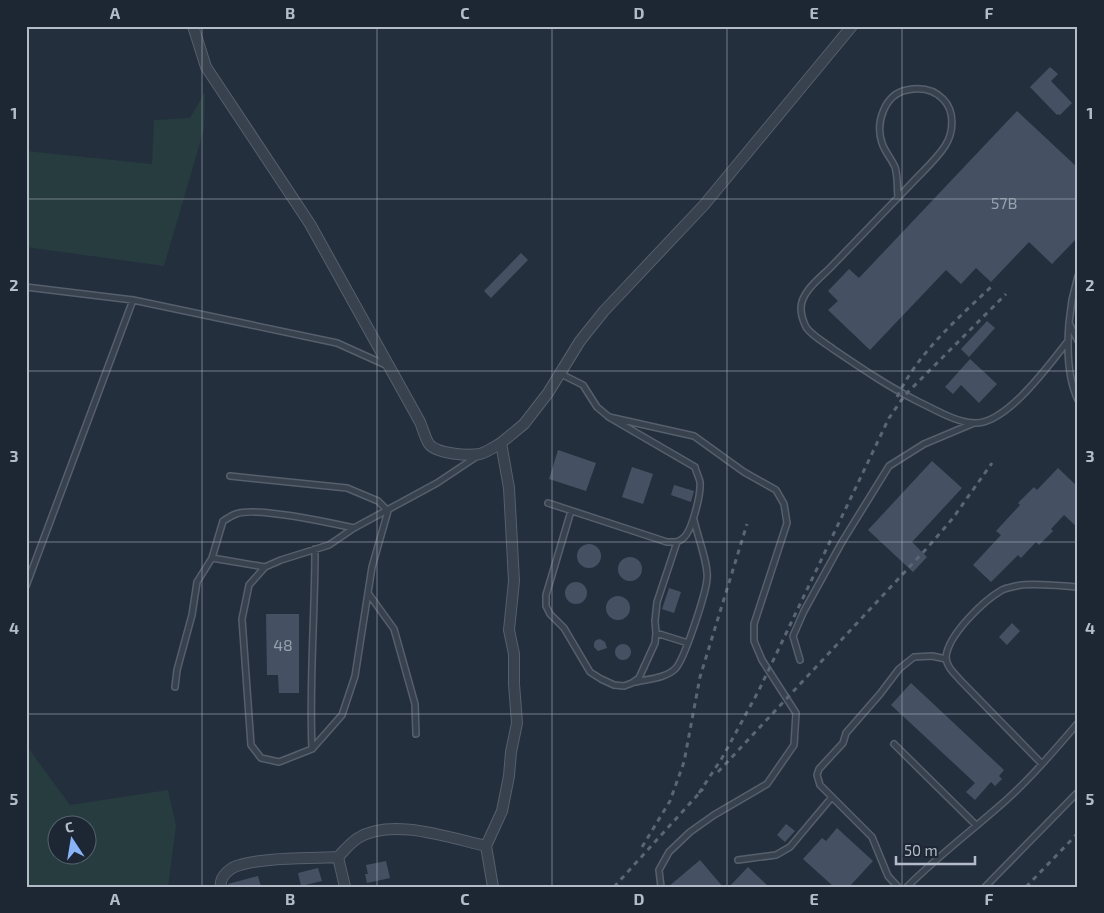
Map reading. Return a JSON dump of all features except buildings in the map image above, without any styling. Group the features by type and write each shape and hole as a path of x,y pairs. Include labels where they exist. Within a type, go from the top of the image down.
{"street":[{"path":"193,26 206,68 310,224 420,422 430,445 438,450 455,454 480,454 501,443 524,424 548,393 580,341 604,311 704,205 852,26"},
{"path":"493,887 486,846 502,811 517,723 514,654 509,630 514,572 509,488 501,443"},
{"path":"221,887 220,883 225,873 238,865 260,861 338,857 357,839 368,833 383,830 409,829 486,846"},
{"path":"338,857 345,887"}],"lane":[{"path":"898,198 895,167 886,154 879,128 882,113 890,100 901,91 919,88 936,93 946,102 952,118 952,130 945,146 898,198 808,290 801,306 803,319 806,327 815,336 885,382 957,420 975,423"},
{"path":"1078,276 1072,300 1068,340 1071,378 1078,400"},
{"path":"26,287 133,300 337,343 388,366"},
{"path":"26,586 133,300"},
{"path":"1069,323 1078,341"},
{"path":"800,660 793,636 804,611 842,542 889,466 924,444 975,423 990,420 1001,415 1053,361 1068,340"},
{"path":"548,503 667,542 677,542 684,538 691,527 700,490 700,481 695,467 609,418 597,407 584,385 559,373"},
{"path":"609,418 694,436 744,472 776,490 784,504 787,523 754,624 754,641 762,660 796,713 794,746 767,784 714,815 690,832 669,852 659,870 661,887"},
{"path":"212,558 265,566 329,545 354,528 437,483 480,454"},
{"path":"230,476 347,488 378,501 388,511"},
{"path":"571,510 546,595 546,606 550,614 564,628 590,672 614,685 624,686 664,675 675,669 683,657 707,579 693,517"},
{"path":"265,566 249,585 242,619 251,746 261,758 279,762 312,749 342,715 355,676 372,567 388,511"},
{"path":"175,687 177,670 192,615 197,582 212,558 223,521 237,513 269,514 318,520 354,528"},
{"path":"632,683 639,678 655,643 657,602 677,542"},
{"path":"312,749 310,682 315,603 315,549"},
{"path":"1042,764 949,668 946,659 949,646 958,632 981,607 1002,590 1019,585 1078,588"},
{"path":"368,593 394,629 415,704 416,734"},
{"path":"656,633 688,643"},
{"path":"898,887 888,876 872,837 820,785 817,775 819,769 843,743 846,734 899,669 914,657 932,656 946,659"},
{"path":"907,887 921,872 998,808 1042,764 1078,723"},
{"path":"894,744 976,825"},
{"path":"985,887 1078,792"},
{"path":"738,860 776,855 790,847 832,797"}],"green space":[{"path":"205,92 204,129 164,266 26,247 26,151 152,164 154,120 190,118"},
{"path":"26,747 70,805 168,790 176,826 168,887 26,887"}],"railway":[{"path":"897,397 927,352 951,325 991,287"},
{"path":"699,793 722,758 759,690 889,418 905,395 1006,294"},
{"path":"718,772 929,546 953,518 992,463"},
{"path":"642,847 670,801 684,762 700,677 747,524"},
{"path":"614,887 703,789"},
{"path":"1026,887 1078,833"}]}
